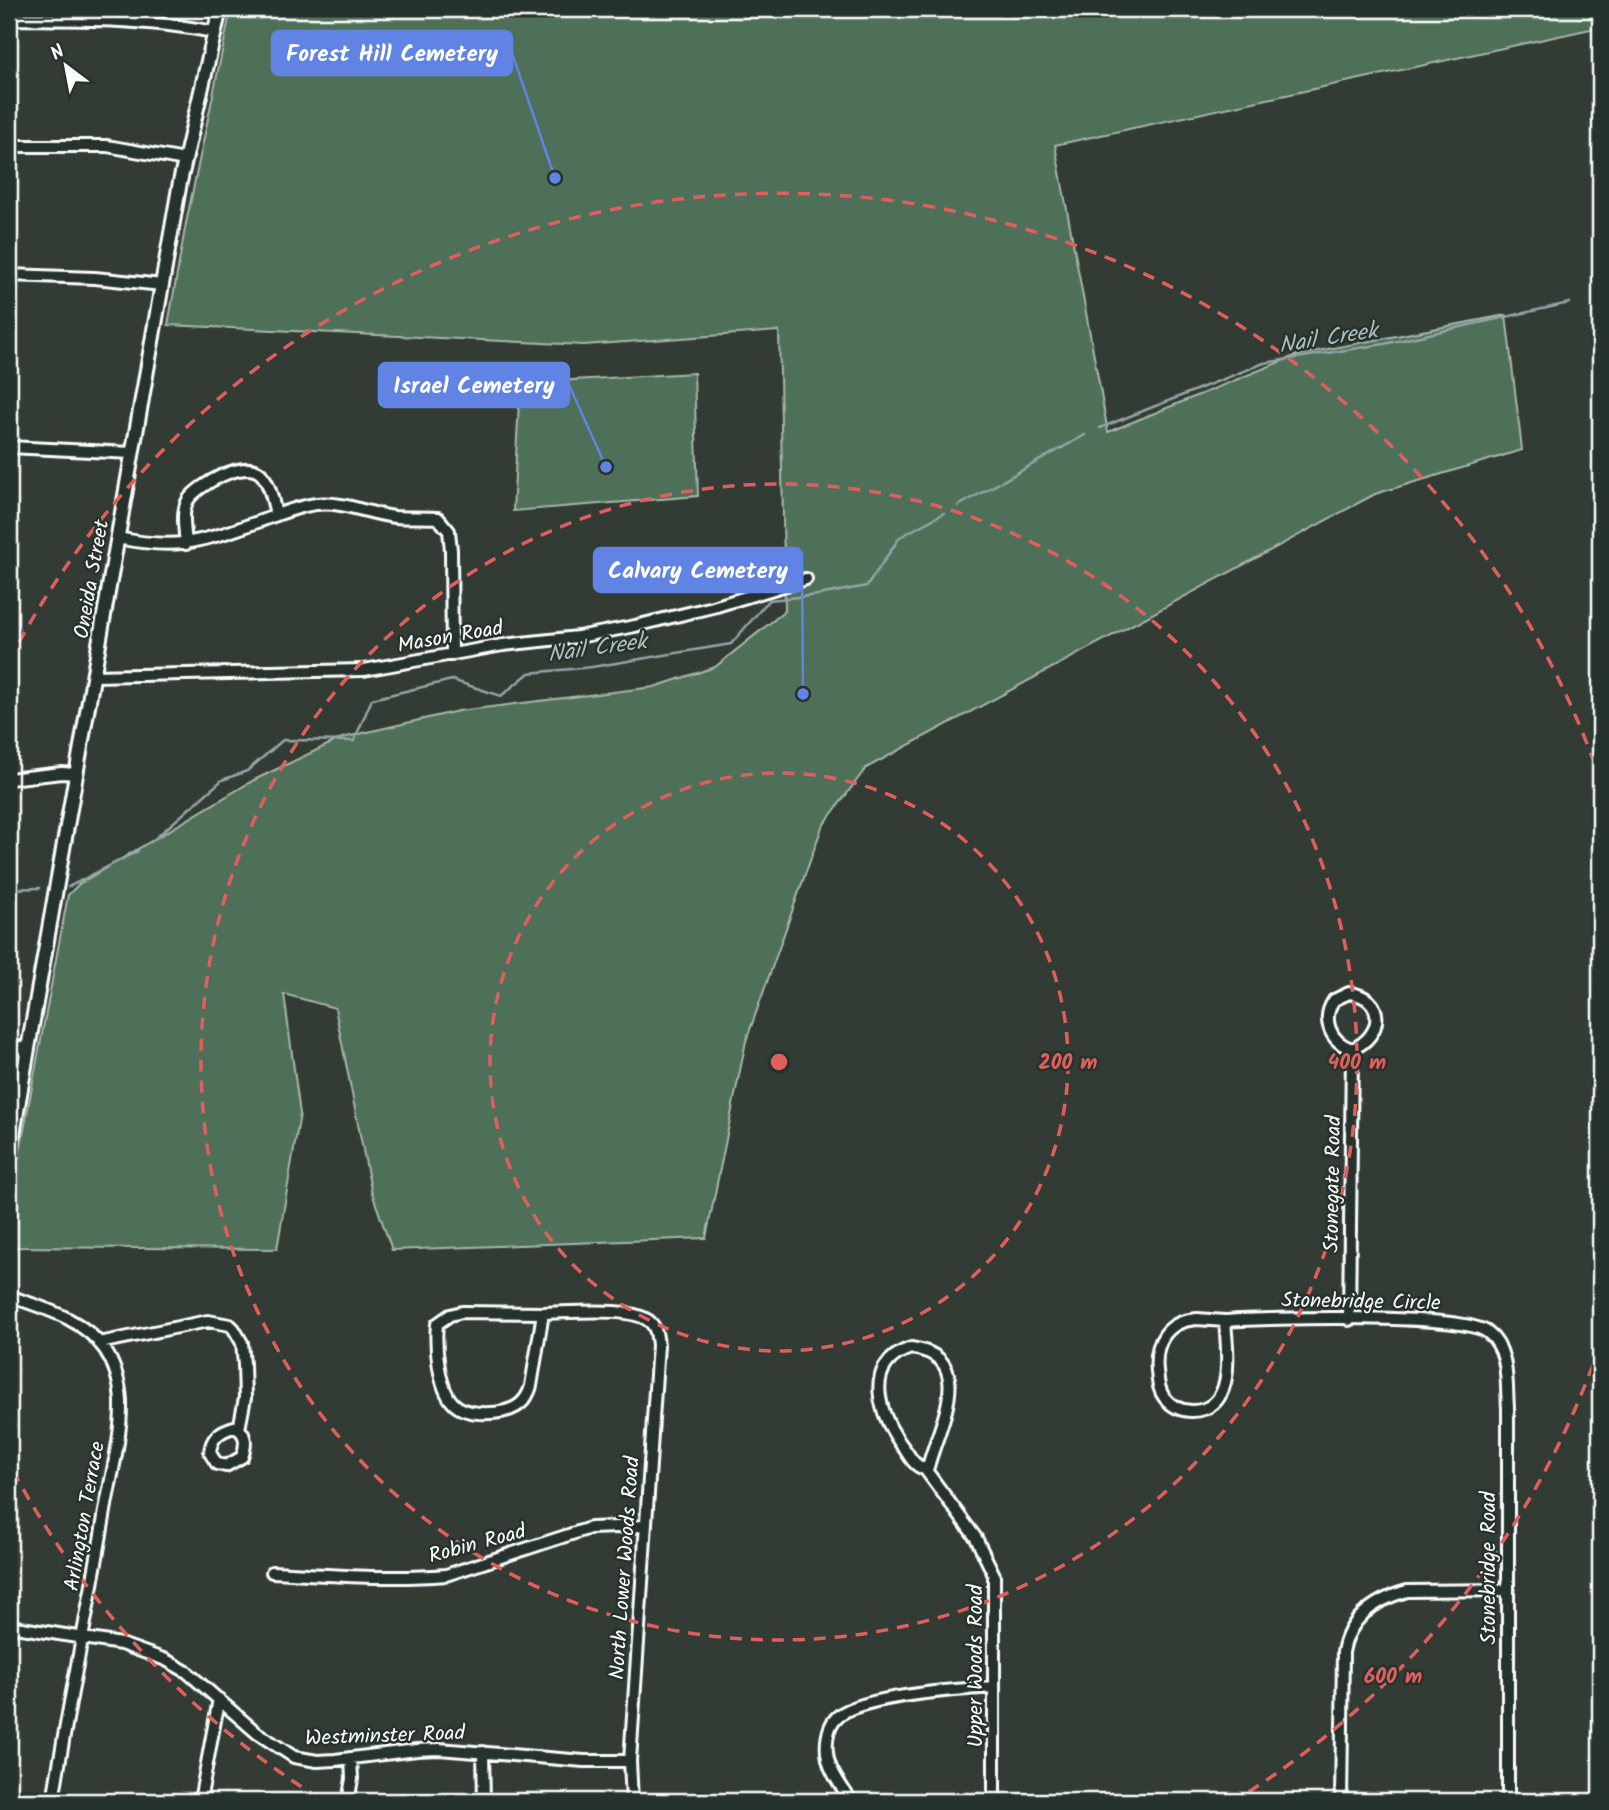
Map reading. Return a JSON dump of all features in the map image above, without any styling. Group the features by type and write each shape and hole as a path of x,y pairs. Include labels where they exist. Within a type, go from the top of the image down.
{"street":[{"name":"Oneida Street","path":"9,1157 162,285 185,160 220,9"},
{"path":"9,19 128,20 214,32"},
{"path":"9,146 107,146 185,160"},
{"path":"9,275 95,278 162,285"},
{"path":"9,447 132,453"},
{"path":"186,544 184,515 188,500 215,478 233,471 247,469 260,472 266,481 276,515"},
{"path":"117,538 141,543 186,544 249,526 296,508 332,504 345,504 394,517 438,518 449,531 451,550 452,655"},
{"name":"Mason Road","path":"93,677 364,670 503,645 578,637 635,626 713,607 806,579"},
{"path":"9,779 76,774"},
{"path":"1349,993 1368,1000 1377,1018 1366,1042 1352,1049 1336,1038 1327,1024 1326,1015 1334,1000 1349,993"},
{"path":"9,1046 27,1048"},
{"name":"Stonegate Road","path":"1349,1320 1352,1049"},
{"name":"Arlington Terrace","path":"9,1296 57,1313 75,1323 99,1343 114,1367 121,1403 101,1539 53,1801"},
{"path":"463,1312 543,1313 531,1386 528,1396 521,1404 502,1412 485,1412 467,1411 453,1403 445,1391 440,1369 436,1339 437,1324 441,1320 463,1312"},
{"name":"North Lower Woods Road","path":"543,1313 636,1314 651,1322 657,1338 630,1761 632,1801"},
{"name":"Stonebridge Circle","path":"1225,1321 1228,1363 1226,1381 1220,1395 1214,1402 1197,1411 1176,1408 1166,1399 1159,1386 1157,1350 1164,1333 1184,1320 1265,1318 1465,1324 1478,1327 1493,1338"},
{"path":"99,1343 208,1321 230,1325 242,1343 244,1364 245,1398 239,1429"},
{"name":"Stonebridge Road","path":"1493,1338 1505,1363 1508,1408 1508,1801"},
{"name":"Upper Woods Road","path":"925,1469 928,1467 950,1401 950,1378 936,1358 920,1349 911,1348 888,1361 882,1370 880,1396 888,1426 917,1466 925,1469 976,1538 992,1566 995,1591 994,1801"},
{"name":"Robin Road","path":"272,1572 342,1576 446,1575 590,1528 646,1526"},
{"path":"1341,1801 1343,1652 1349,1631 1361,1614 1370,1606 1407,1591 1507,1590"},
{"name":"Westminster Road","path":"9,1626 121,1644 166,1660 187,1672 257,1733 293,1757 317,1760 351,1759 417,1749 584,1761 630,1761"},
{"path":"851,1801 828,1759 827,1740 836,1717 855,1707 877,1701 994,1687"},
{"path":"200,1801 219,1699"},
{"path":"483,1752 484,1801"},
{"path":"348,1801 352,1779 351,1759"}],"green space":[{"path":"231,9 1600,9 1600,27 1055,145 1108,432 1297,355 1506,315 1522,450 1375,494 866,768 822,827 746,1041 706,1238 392,1250 371,1190 335,1008 284,994 300,1114 277,1249 9,1247 9,1210 68,895 79,884 254,780 342,738 458,711 654,687 715,667 785,611 779,331 584,345 168,325 186,223"},
{"path":"694,373 698,496 513,511 520,383"}],"waterway":[{"name":"Nail Creek","path":"1100,428 1264,363 1384,344 1569,303"},
{"name":"Nail Creek","path":"958,506 1085,435"},
{"name":"Nail Creek","path":"151,842 222,780 247,771 283,740 354,741 372,699 452,680 501,696 529,673 592,667 731,644 769,600 867,586 900,537 944,513"},
{"name":"Nail Creek","path":"68,887 138,851"},
{"name":"Nail Creek","path":"9,889 40,888"}],"place":[{"name":"Forest Hill Cemetery","path":"555,178"},
{"name":"Israel Cemetery","path":"606,467"},
{"name":"Calvary Cemetery","path":"803,694"}]}
